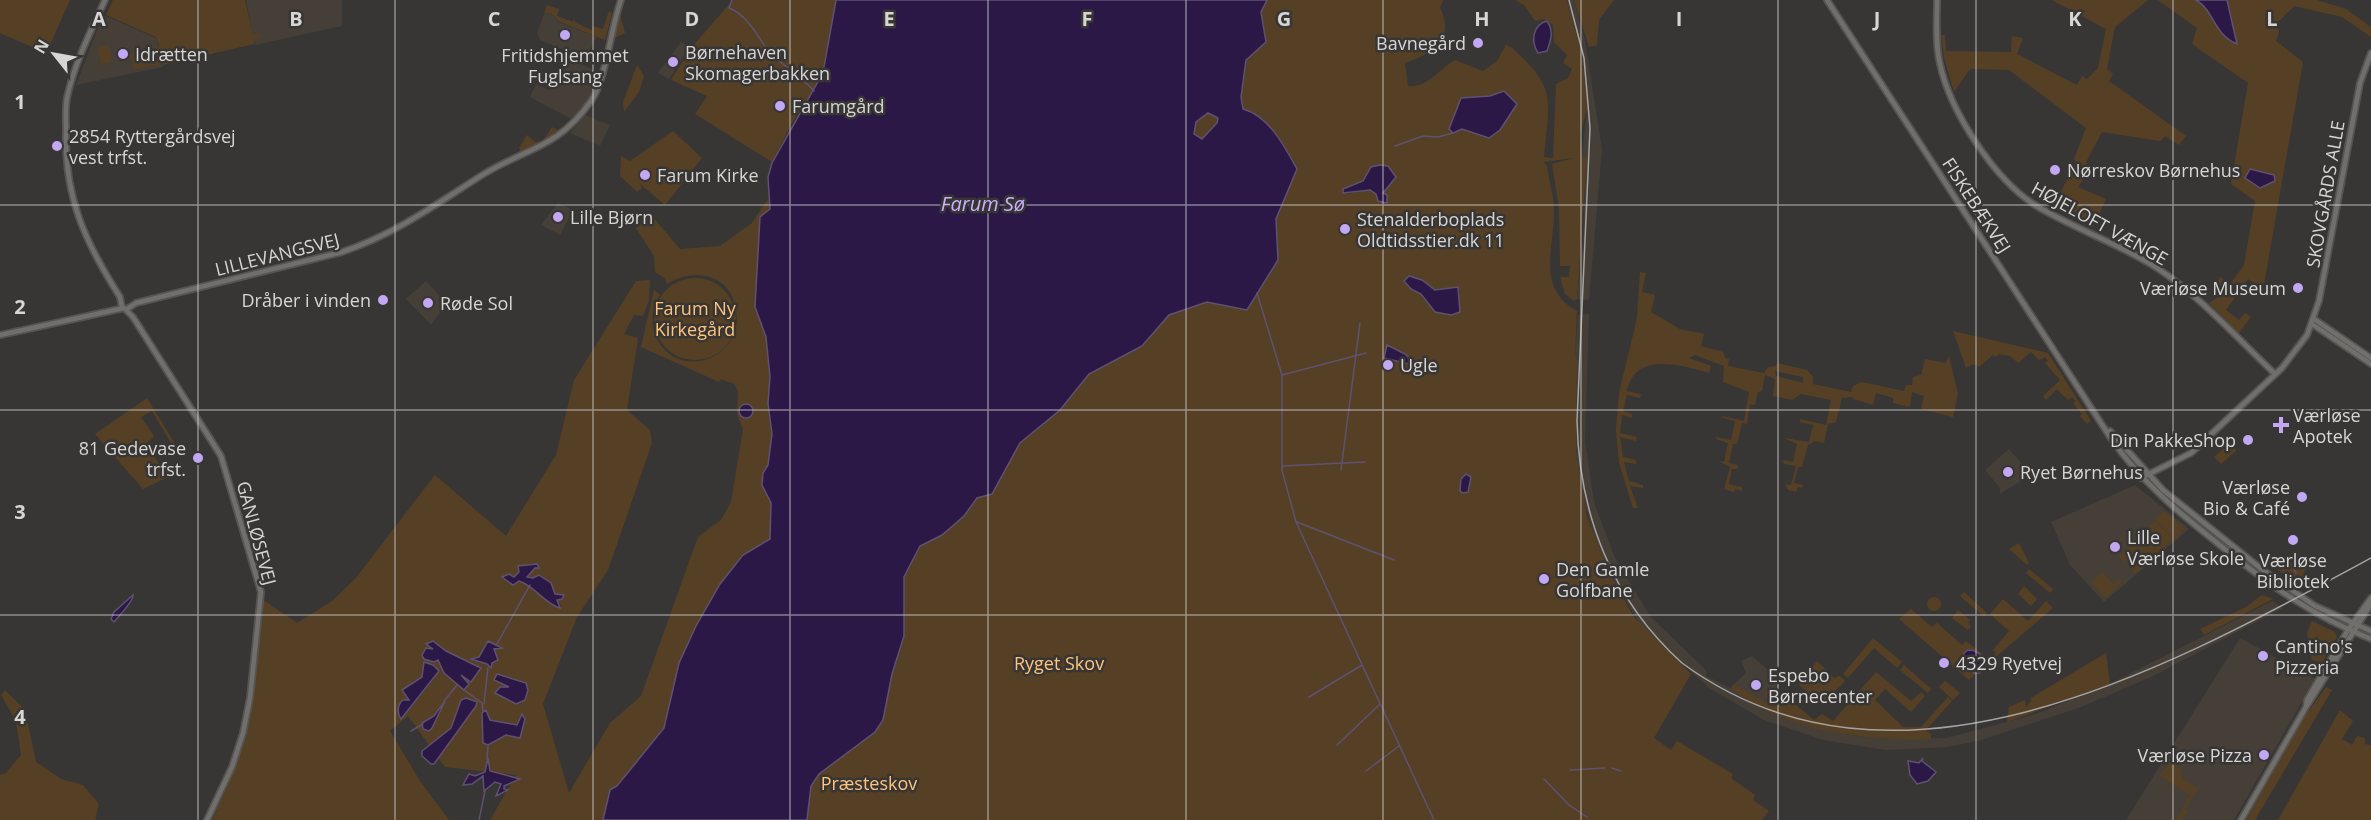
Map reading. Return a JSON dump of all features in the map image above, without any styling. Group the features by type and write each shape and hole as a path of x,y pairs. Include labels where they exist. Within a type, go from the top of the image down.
{"street":[{"name":"GANLØSEVEJ","path":"105,0 80,57 68,98 66,159 73,200 82,232 120,297 124,308 221,456 261,592 245,725 232,767 207,820"},
{"name":"LILLEVANGSVEJ","path":"0,334 124,308 136,303 342,252 375,241 404,226 494,169 560,136 592,100 621,0"},
{"name":"FISKEBÆKVEJ","path":"1827,0 2112,440 2141,478 2197,527 2272,587 2298,604 2350,631 2371,639"},
{"name":"HØJELOFT VÆNGE","path":"1937,0 1937,47 1946,85 1960,115 2005,180 2037,206 2125,249 2171,278 2198,299 2275,374"},
{"name":"SKOVGÅRDS ALLE","path":"2141,478 2176,462 2202,445 2299,348 2313,321 2360,83 2371,53"},
{"path":"2313,321 2371,358"},
{"path":"2313,321 2371,364"},
{"name":"FISKEBÆKVEJ","path":"2104,425 2148,475 2186,509 2277,582 2315,606 2371,631"},
{"path":"2355,624 2371,598"},
{"path":"2241,820 2350,631 2371,604"}],"shaded area":[{"path":"246,0 342,0 342,26 255,45"},
{"path":"1566,0 1574,0 1585,41 1602,149 1589,300 1577,299 1583,240 1586,157 1582,157 1587,109 1579,42"},
{"name":"Fritidshjemmet Fuglsang","path":"551,13 558,22 597,37 585,59 540,40 537,33 544,14"},
{"name":"Idrætten","path":"103,15 156,38 163,67 76,85"},
{"name":"Børnehaven Skomagerbakken","path":"681,42 690,47 669,79 658,73"},
{"path":"566,56 599,73 589,100 571,119 530,97 536,84 549,90"},
{"path":"585,115 610,125 600,146 570,133"},
{"name":"Lille Bjørn","path":"558,203 573,210 560,235 541,225"},
{"name":"Røde Sol","path":"426,281 447,304 431,325 406,299"},
{"path":"1589,314 1585,440 1594,502 1615,558 1650,616 1706,670 1706,676 1730,688 1746,673 1741,661 1752,656 1782,682 1776,689 1781,700 1773,711 1769,710 1826,730 1856,736 1887,739 1947,738 2036,714 2110,684 2272,601 2283,608 2151,677 2081,707 1978,741 1948,747 1886,750 1823,740 1764,720 1709,688 1641,625 1610,575 1597,546 1580,488 1576,455 1577,360 1575,356 1578,315"},
{"name":"Ryet Børnehus","path":"2009,449 2030,473 2034,473 2000,494 2000,488 1985,470"},
{"name":"Lille Værløse Skole","path":"2135,485 2189,529 2104,602 2070,565 2051,522"},
{"path":"2240,638 2315,679 2234,820 2126,820"}],"green space":[{"path":"0,0 70,0 49,47 39,50 0,33"},
{"path":"113,0 245,0 253,35 260,34 261,38 254,40 254,44 163,65 161,57 162,64 134,70 130,53 159,47 156,37 106,15"},
{"path":"733,0 836,0 821,78 793,121 772,162 695,114 707,96 671,80 691,48"},
{"path":"1267,0 1443,0 1440,8 1444,19 1443,37 1432,50 1405,63 1408,86 1422,84 1455,60 1483,71 1497,61 1506,45 1511,47 1537,74 1543,85 1548,108 1544,157 1553,158 1556,84 1568,78 1572,69 1563,63 1567,55 1554,42 1553,25 1544,19 1535,21 1524,5 1515,0 1566,0 1579,42 1587,109 1580,134 1582,157 1587,157 1577,299 1574,301 1565,294 1560,277 1569,277 1570,266 1560,266 1559,209 1552,164 1574,158 1543,162 1547,166 1554,207 1550,265 1552,279 1556,291 1564,302 1577,311 1576,455 1587,517 1610,575 1634,617 1691,674 1654,738 1671,750 1677,741 1733,774 1731,778 1755,795 1753,800 1769,811 1762,820 807,820 811,786 819,773 875,732 904,636 904,577 920,546 942,535 964,516 977,498 992,494 1020,443 1060,410 1089,374 1142,346 1169,315 1207,302 1247,310 1278,260 1276,219 1296,169 1249,111 1243,110 1241,97 1246,60 1266,41 1261,11","holes":["1380,165 1389,166 1396,177 1382,193 1387,203 1378,201 1376,194 1370,190 1348,194 1343,189 1363,181 1369,169","1422,280 1435,290 1454,288 1460,291 1459,307 1451,315 1435,312 1420,294 1411,289"]},
{"path":"1574,0 1614,0 1599,20 1597,45 1589,47"},
{"path":"2052,0 2148,0 2115,27 2107,69 2113,74 2109,81 2186,136 2179,145 2165,136 2160,141 2102,132 2086,162 2091,168 2078,187 2106,199 2093,227 2043,203 2046,197 2056,202 2076,161 2074,159 2086,128 2009,70 1970,69 1954,92 1944,58 1941,35 1945,35 1946,51 2011,52 2012,36 2023,38 2017,54 2077,85 2082,76 2087,79 2098,68 2106,29"},
{"path":"2158,0 2317,0 2346,9 2371,27 2371,37 2342,17 2294,6 2277,23 2279,32 2276,41 2303,62 2263,290 2248,279 2226,310 2239,320 2245,313 2251,317 2239,333 2209,303 2221,295 2218,280 2220,277 2230,284 2244,265 2255,201 2231,184 2248,83 2192,44 2197,28"},
{"path":"547,5 559,9 557,16 573,22 574,19 576,23 592,30 593,26 603,29 609,11 612,13 605,40 558,21 551,13 544,14"},
{"path":"620,14 625,33 614,38 611,36"},
{"path":"109,45 112,62 101,64 98,47"},
{"path":"637,65 644,76 639,92 624,112 623,102"},
{"path":"1208,113 1218,118 1217,123 1202,139 1194,134 1196,122"},
{"path":"552,127 559,131 548,140 521,152 519,148 527,135 535,142 542,142"},
{"path":"673,131 702,158 665,205 640,184 642,188 637,192 620,176 621,156 630,161"},
{"path":"767,200 771,202 770,209 760,217 755,306 766,337 770,377 768,403 772,434 768,465 763,473 762,485 771,503 770,539 743,555 720,584 696,626 679,663 664,728 617,786 610,790 603,820 490,820 516,775 445,767 408,716 390,731 420,781 449,820 212,820 236,766 248,726 262,599 297,623 332,601 355,579 435,475 506,536 556,455 574,380 636,281 650,280 649,300 643,316 634,315 624,334 638,338 627,410 650,430 652,443 608,570 577,617 543,704 569,793 610,723 641,696 698,537 721,520 731,502 743,429 737,414 738,391 734,384 721,379 719,382 641,347 654,290 660,295 653,314 655,334 665,350 679,359 694,362 710,358 723,350 733,336 737,319 733,299 728,290 713,278 685,276 667,284 665,278 655,272 654,256 636,228 652,216 680,249 720,246 752,223","holes":["532,566 535,567 527,577 531,579 542,576 551,583 555,594 562,595 557,600 561,606 558,608 530,585 518,581 509,574 514,577","424,662 435,676 434,679 405,715 399,716 398,710 409,701 413,681 422,677","497,674 526,683 516,704 500,696 503,687 510,687"]},
{"path":"1640,272 1646,273 1642,292 1655,295 1651,312 1680,329 1704,334 1701,346 1723,352 1725,358 1729,359 1728,366 1764,373 1768,367 1776,366 1777,363 1807,370 1813,377 1813,384 1851,392 1853,386 1862,382 1904,391 1906,385 1912,385 1913,377 1921,375 1925,359 1946,363 1949,356 1958,394 1953,417 1921,409 1924,396 1912,392 1910,407 1893,403 1893,398 1876,393 1873,405 1853,399 1853,397 1842,398 1836,422 1828,424 1824,443 1815,441 1808,445 1802,467 1798,467 1794,483 1803,485 1802,488 1798,487 1796,492 1788,490 1785,484 1791,485 1796,466 1784,464 1783,460 1793,462 1797,444 1784,438 1809,442 1813,425 1800,422 1800,419 1826,425 1831,400 1801,394 1792,400 1773,396 1775,379 1765,375 1762,391 1758,392 1755,405 1750,404 1747,424 1742,423 1737,444 1733,444 1729,463 1738,465 1738,469 1732,469 1729,484 1742,487 1742,491 1735,489 1734,492 1724,489 1730,467 1718,461 1724,462 1728,443 1715,437 1731,440 1735,421 1722,416 1744,421 1749,392 1723,382 1724,366 1695,355 1689,358 1711,366 1709,373 1673,365 1649,366 1639,370 1632,378 1627,391 1641,394 1640,398 1627,395 1623,411 1632,414 1632,418 1622,415 1620,433 1637,437 1636,441 1620,437 1623,457 1636,460 1636,464 1624,462 1629,481 1643,485 1643,488 1630,486 1638,508 1633,508 1619,463 1616,430 1619,393 1637,318","holes":["1775,371 1803,377 1803,383 1776,376"]},
{"name":"Farum Ny Kirkegård","path":"695,278 711,282 724,290 732,303 736,319 732,335 724,348 711,356 695,360 679,356 666,348 658,335 654,319 658,303 666,290 679,282"},
{"path":"1953,331 2048,353 2091,421 2087,424 2073,403 2076,401 2072,397 2068,400 2057,389 2046,400 2043,396 2060,380 2045,363 2048,361 2045,357 2039,360 2031,352 2018,363 2010,356 1999,354 1995,357 1993,355 1979,367 1974,364 1966,368"},
{"path":"147,398 177,447 174,448 152,411 141,417 154,436 146,444 168,477 143,489 95,434"},
{"path":"2232,442 2236,451 2221,464 2214,457"},
{"path":"2164,511 2185,528 2175,540 2155,519"},
{"path":"2155,521 2173,539 2154,556 2152,554 2149,557 2151,559 2135,574 2128,563 2118,557"},
{"path":"2019,543 2029,563 2027,565 2009,549"},
{"path":"2269,552 2282,562 2286,559 2297,568 2308,567 2303,574 2305,582 2289,577 2265,559"},
{"path":"2029,569 2053,589 2050,593 2026,573"},
{"path":"2102,572 2113,584 2119,579 2122,582 2106,598 2091,583"},
{"path":"2024,586 2037,599 2031,606 2018,594"},
{"path":"1964,592 1987,613 1984,617 1960,596"},
{"path":"2262,595 2273,599 2204,635 2200,629 2246,607"},
{"path":"1934,597 1939,599 1941,604 1939,609 1934,611 1929,609 1927,604 1929,599"},
{"path":"2003,599 2028,621 2046,601 2053,608 1969,680 1899,619 1911,609 1932,627 1937,623 1962,645 1966,641 1987,658 1996,653 1993,650 2009,631 1990,614"},
{"path":"1958,610 1970,620 1968,623 1971,626 1968,630 1952,618"},
{"path":"2312,621 2335,632 2337,637 2322,663 2312,660 2307,633"},
{"path":"1873,638 1902,662 1897,668 1874,648 1848,678 1843,674"},
{"path":"2106,653 2110,684 2007,722 2009,707 2025,700 2026,707 2032,700 2029,699"},
{"path":"1817,661 1834,678 1840,676 1845,681 1822,705 1798,684"},
{"path":"1904,665 1931,689 1928,693 1900,670"},
{"path":"1876,672 1911,701 1921,692 1925,696 1911,712 1885,689 1875,700 1903,727 1921,727 1948,697 1952,701 1926,730 1931,734 1931,739 1880,738 1826,730 1775,714 1731,688 1734,684 1772,706 1779,707 1763,694 1768,689 1783,694 1814,720 1822,714 1833,721"},
{"path":"1945,681 1960,693 1953,700 1939,687"},
{"path":"2326,687 2332,690 2255,820 2246,820 2301,722"},
{"path":"5,690 25,710 36,762 61,779 83,785 99,804 95,820 0,820 0,775 6,773 21,755 16,721 1,695"},
{"path":"2340,710 2353,721 2342,739 2352,745 2357,736 2365,738 2365,744 2371,745 2371,820 2278,820"},
{"path":"2172,760 2181,770 2181,777 2198,789 2185,809 2188,812 2182,820 2176,820 2190,795 2159,776"}],"water":[{"name":"Farum Sø","path":"836,0 1267,0 1261,12 1266,42 1246,60 1241,97 1243,109 1261,118 1268,125 1297,169 1276,219 1278,260 1247,310 1207,302 1169,315 1142,346 1089,374 1060,410 1020,443 992,494 977,498 964,516 942,535 920,546 904,577 904,636 892,674 883,720 875,732 819,774 811,786 807,820 603,820 610,790 617,786 664,728 679,663 696,626 720,584 743,555 770,539 771,503 762,485 763,473 768,465 772,434 768,403 770,377 766,337 755,307 760,217 770,209 768,177 772,163 824,67","holes":["1208,113 1218,118 1217,123 1202,139 1194,134 1196,122"]},
{"path":"2196,0 2227,0 2237,44 2223,34 2207,10"},
{"path":"1547,21 1551,32 1550,43 1547,51 1538,53 1534,44 1534,34 1538,26"},
{"path":"1504,91 1517,104 1500,130 1489,138 1462,129 1453,133 1449,129 1461,98 1490,96"},
{"path":"1388,166 1396,177 1383,193 1387,195 1387,203 1378,201 1376,194 1370,190 1343,193 1343,189 1363,181 1371,167"},
{"path":"2250,169 2274,175 2275,181 2260,188 2245,178"},
{"path":"1409,276 1422,280 1435,290 1458,287 1460,312 1451,315 1435,312 1421,294 1411,289 1404,281"},
{"path":"1387,345 1405,354 1411,360 1409,364 1384,358"},
{"path":"746,404 751,406 753,411 751,416 746,418 741,416 739,411 741,406"},
{"path":"1466,474 1471,477 1468,492 1463,493 1460,491 1461,479"},
{"path":"537,564 539,568 535,568 527,577 533,578 539,575 551,583 555,594 564,595 562,599 557,600 560,608 525,583 519,581 513,585 502,577 509,574 514,577 519,572 518,566"},
{"path":"133,595 114,622 111,619 114,612"},
{"path":"433,641 446,651 481,668 471,682 461,675 469,684 464,690 444,673 438,660 434,662 424,659 422,655 426,648 433,649 426,644"},
{"path":"488,641 502,648 494,649 498,660 492,663 491,668 487,664 471,659 479,657"},
{"path":"1968,650 1977,652 1985,661 1986,664 1980,673 1974,673 1964,663 1964,653"},
{"path":"424,662 433,665 439,671 401,719 398,712 400,704 403,700 409,700 402,690 422,677"},
{"path":"497,674 526,683 528,690 525,700 516,704 495,693 500,687 509,687 494,680"},
{"path":"466,698 477,702 476,706 434,764 431,764 422,756 422,751 451,728 461,700"},
{"path":"445,701 432,728 429,731 423,729 422,723 434,716"},
{"path":"486,710 490,720 517,725 522,714 525,719 520,738 506,735 488,745 483,743 482,713"},
{"path":"488,758 490,771 520,779 504,786 504,789 508,790 496,796 501,784 495,782 484,791 483,776 472,784 463,785 469,774 475,776 485,772"},
{"path":"1923,758 1922,761 1936,772 1928,781 1917,784 1910,775 1908,761 1919,763"}],"waterway":[{"path":"732,0 729,8 749,23 773,57 814,91"},
{"path":"1395,146 1423,136 1438,137 1453,133"},
{"path":"1257,293 1282,375 1282,470 1296,522 1434,820"},
{"path":"1341,470 1360,323"},
{"path":"1282,375 1366,353"},
{"path":"1282,466 1365,462"},
{"path":"1297,522 1394,560"},
{"path":"2275,561 2279,566 2289,566"},
{"path":"2293,568 2296,573"},
{"path":"497,644 530,585"},
{"path":"1309,697 1362,665"},
{"path":"484,704 488,668"},
{"path":"444,701 457,685"},
{"path":"464,690 482,703 483,711"},
{"path":"1337,745 1380,704"},
{"path":"411,731 423,724"},
{"path":"487,759 488,746"},
{"path":"1366,771 1399,746"},
{"path":"1570,770 1605,768"},
{"path":"1612,768 1621,771"},
{"path":"1544,779 1569,805 1587,817"},
{"path":"479,820 485,791"}],"tram line":[{"path":"1569,0 1584,58 1590,128 1577,421 1584,489 1604,553 1619,583 1636,612 1657,638 1682,663 1765,708 1851,728 1941,728 2031,711 2120,681 2208,643 2371,558"}],"place":[{"name":"Fritidshjemmet Fuglsang","path":"565,35"},
{"name":"Bavnegård","path":"1478,43"},
{"name":"Idrætten","path":"123,54"},
{"name":"Børnehaven Skomagerbakken","path":"673,62"},
{"name":"Farumgård","path":"780,106"},
{"name":"2854 Ryttergårdsvej vest trfst.","path":"57,146"},
{"name":"Nørreskov Børnehus","path":"2055,170"},
{"name":"Farum Kirke","path":"645,175"},
{"name":"Lille Bjørn","path":"558,217"},
{"name":"Stenalderboplads Oldtidsstier.dk 11","path":"1345,229"},
{"name":"Værløse Museum","path":"2298,288"},
{"name":"Dråber i vinden","path":"383,300"},
{"name":"Røde Sol","path":"428,303"},
{"name":"Ugle","path":"1388,365"},
{"name":"Værløse Apotek","path":"2281,425"},
{"name":"Din PakkeShop","path":"2248,440"},
{"name":"81 Gedevase trfst.","path":"198,458"},
{"name":"Ryet Børnehus","path":"2008,472"},
{"name":"Værløse Bio & Café","path":"2302,497"},
{"name":"Værløse Bibliotek","path":"2293,540"},
{"name":"Lille Værløse Skole","path":"2115,547"},
{"name":"Den Gamle Golfbane","path":"1544,579"},
{"name":"Cantino's Pizzeria","path":"2263,656"},
{"name":"4329 Ryetvej","path":"1944,663"},
{"name":"Espebo Børnecenter","path":"1756,685"},
{"name":"Værløse Pizza","path":"2264,755"}],"park label":[{"name":"Ryget Skov","path":"1059,663"},
{"name":"Præsteskov","path":"869,783"}]}
